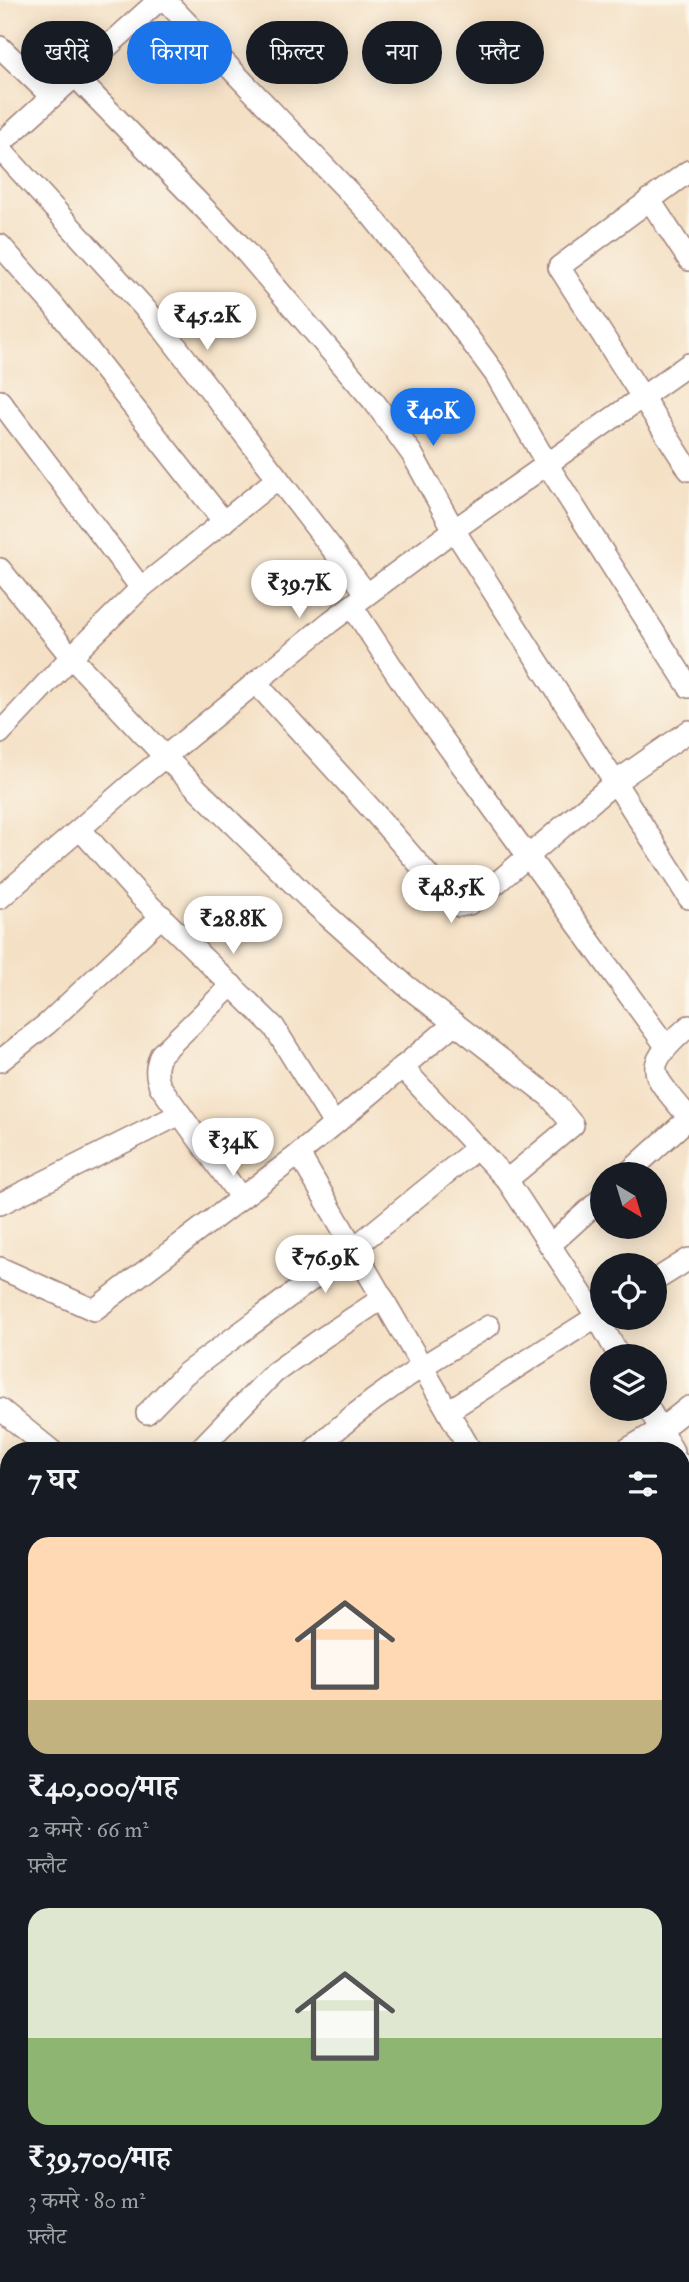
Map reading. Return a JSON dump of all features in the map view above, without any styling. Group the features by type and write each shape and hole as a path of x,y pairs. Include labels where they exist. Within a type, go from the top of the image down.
{"street":[{"path":"113,42 159,0"},
{"path":"165,0 371,215 450,313 496,375 547,464 689,687"},
{"path":"0,47 52,97"},
{"path":"66,84 0,147 160,325 278,478 359,600 411,694 666,1046"},
{"path":"83,84 237,242 375,403 412,454 454,530 689,898"},
{"path":"689,171 559,267 689,470"},
{"path":"649,200 689,260"},
{"path":"0,244 54,306 224,522"},
{"path":"0,898 165,757 359,600 689,364"},
{"path":"0,401 141,588"},
{"path":"4,720 141,588 278,478"},
{"path":"0,569 71,657 165,757 312,902 405,985 550,1097 573,1125 508,1180"},
{"path":"256,682 454,904 463,906 469,904 614,783 689,731"},
{"path":"80,829 137,893 274,1027 334,1124"},
{"path":"0,1062 48,1023 162,916"},
{"path":"232,985 161,1054 156,1065 156,1076 160,1087 241,1198"},
{"path":"0,1268 94,1310 299,1154 455,1023"},
{"path":"640,1162 689,1118 656,1074 656,1065 659,1054 689,1026"},
{"path":"402,1067 508,1180 590,1302"},
{"path":"0,1204 180,1114"},
{"path":"147,1413 185,1374 354,1248 477,1148"},
{"path":"299,1154 466,1442"},
{"path":"550,1245 590,1209"},
{"path":"667,1273 689,1259"},
{"path":"207,1442 275,1374 383,1298"},
{"path":"448,1412 590,1321"},
{"path":"322,1442 344,1421 422,1366 489,1326"},
{"path":"640,1442 689,1407"},
{"path":"0,1409 41,1442"},
{"path":"656,1421 668,1442"}]}
